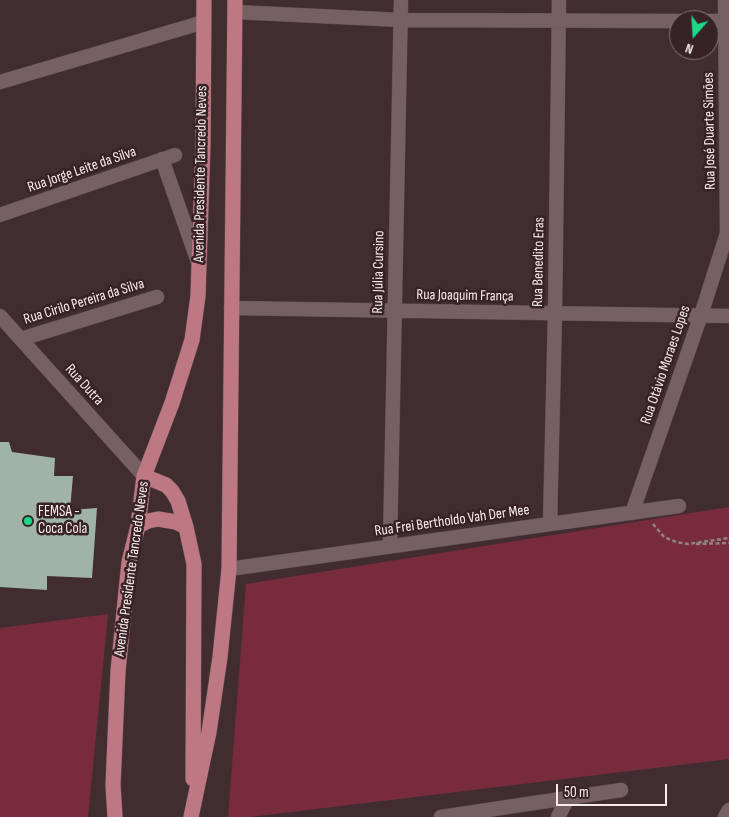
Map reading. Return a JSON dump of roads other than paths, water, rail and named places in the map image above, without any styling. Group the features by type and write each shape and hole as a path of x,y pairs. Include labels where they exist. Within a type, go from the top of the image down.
{"main road":[{"name":"Avenida Presidente Tancredo Neves","path":"115,817 113,785 118,671 130,562 138,526 144,476 172,404 192,340 198,296 204,0"},
{"path":"192,812 210,732 229,569 235,6"},
{"path":"144,476 157,481 172,491 180,506 194,564 192,812"},
{"path":"138,526 148,521 165,519 186,527"}],"street":[{"name":"Rua Júlia Cursino","path":"390,545 401,0"},
{"name":"Rua Benedito Eras","path":"550,524 559,0"},
{"name":"Rua José Duarte Simões","path":"725,0 727,21 728,229"},
{"path":"235,6 401,20 669,21"},
{"path":"0,82 204,22"},
{"name":"Rua Jorge Leite da Silva","path":"0,215 168,157 200,268"},
{"name":"Rua Otávio Moraes Lopes","path":"632,513 701,315 728,229"},
{"name":"Rua Cirilo Pereira da Silva","path":"21,339 156,297"},
{"name":"Rua Joaquim França","path":"231,308 729,316"},
{"name":"Rua Dutra","path":"0,316 144,476"},
{"name":"Rua Frei Bertholdo Vah Der Mee","path":"229,569 679,506"},
{"path":"440,817 621,790"},
{"path":"558,817 568,798"},
{"path":"725,817 729,810"}],"place":[{"name":"FEMSA - Coca Cola","path":"28,521"}]}
